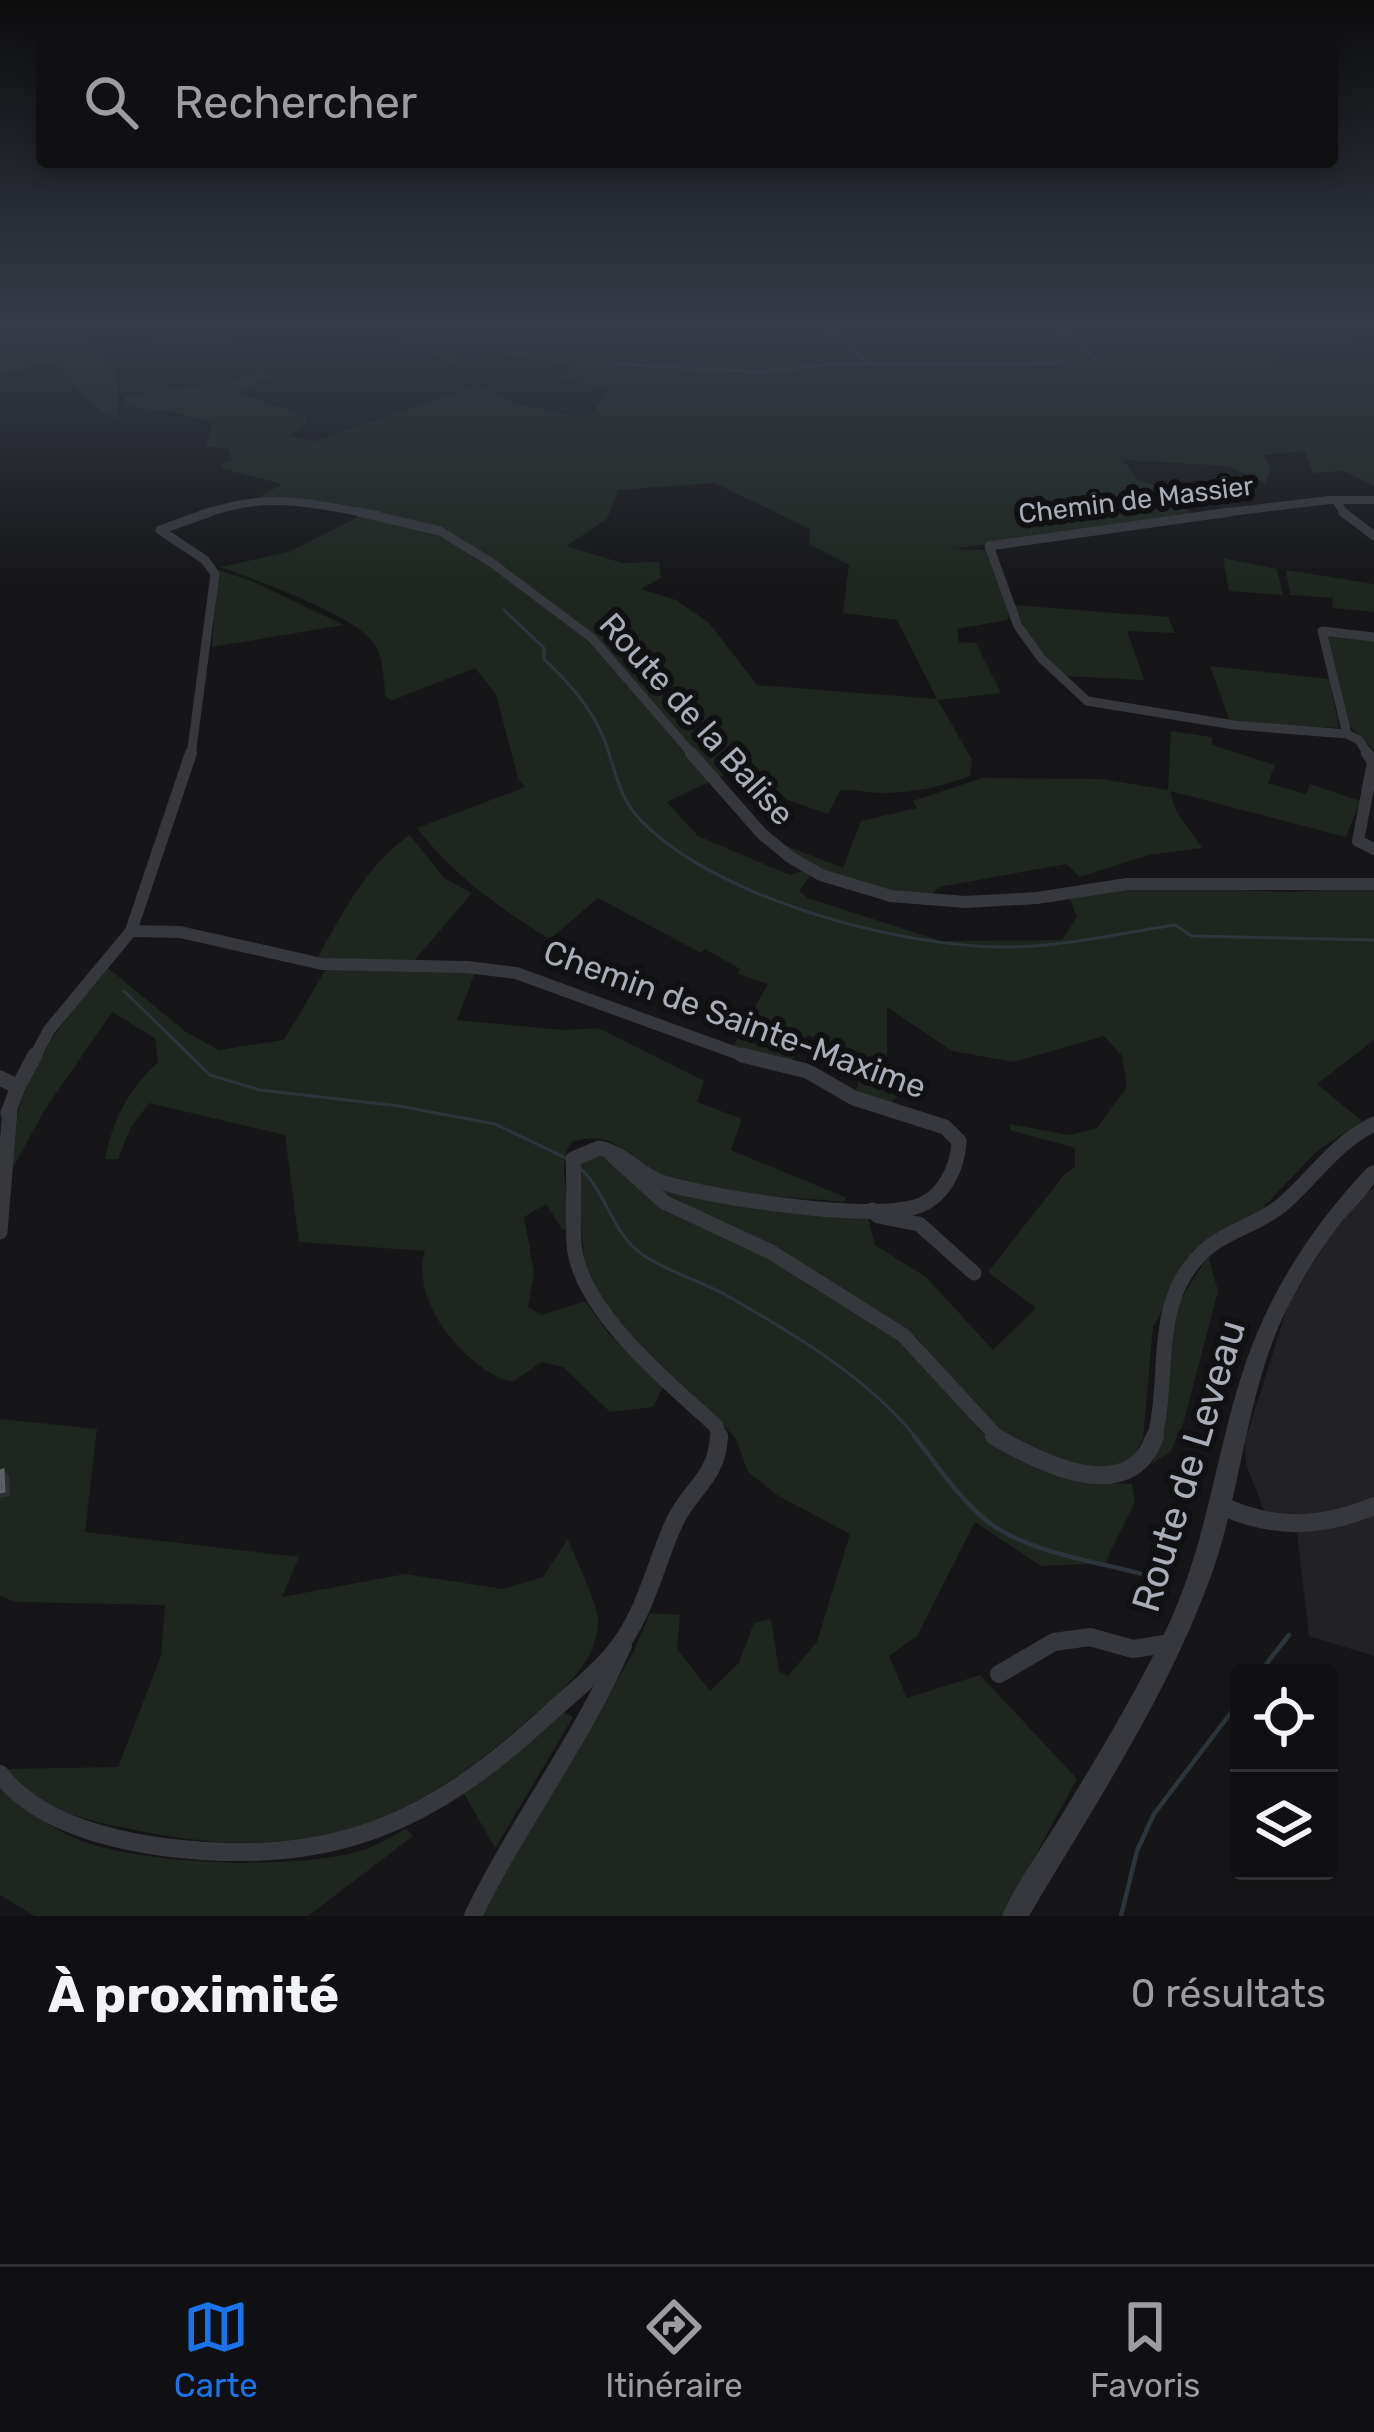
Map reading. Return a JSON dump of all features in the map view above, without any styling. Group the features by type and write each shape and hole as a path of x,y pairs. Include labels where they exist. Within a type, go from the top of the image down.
{"street":[{"name":"Route de la Balise","path":"131,931 184,785 200,717 216,582 211,564 170,541 160,530 242,500 262,498 422,524 492,562 592,638 762,834 782,854 823,876 899,897 972,902 1039,898 1128,884 1294,888 1374,884"},
{"name":"Chemin de Massier","path":"1347,734 1234,725 1087,701 1041,658 1018,626 989,546 1059,532 1336,500 1374,500"},
{"path":"1336,500 1348,520 1374,536"},
{"path":"1374,637 1322,631 1347,734 1359,740 1373,763 1358,836 1360,843 1374,849"},
{"path":"0,1131 49,1030 131,931"},
{"name":"Chemin de Sainte-Maxime","path":"131,931 186,931 324,964 455,966 516,973 754,1060 807,1071 854,1098 928,1120 954,1133 959,1153 933,1198 906,1209 871,1209 664,1183 649,1178 618,1149 602,1149"},
{"path":"0,1078 19,1087"},
{"path":"0,1232 10,1109"},
{"path":"473,1916 506,1847 615,1670 671,1527 712,1472 720,1439 716,1426 650,1365 589,1291 574,1245 578,1213 572,1164 602,1149 664,1202 771,1252 903,1335 991,1434 1008,1446 1047,1462 1116,1477 1130,1474 1150,1451 1162,1333 1197,1258 1287,1202 1333,1146 1374,1124"},
{"name":"Route de Leveau","path":"1015,1916 1171,1643 1196,1590 1246,1392 1285,1290 1322,1230 1374,1172"},
{"path":"871,1209 878,1216 919,1224 974,1274"},
{"path":"1220,1505 1252,1522 1272,1526 1348,1518 1374,1506"},
{"path":"0,1774 49,1815 127,1842 190,1850 318,1848 386,1829 466,1784 553,1712 626,1636"},
{"path":"999,1674 1054,1642 1090,1637 1133,1649 1171,1643"}],"shaded area":[{"path":"172,411 290,411 307,421 289,436 313,442 402,411 1374,411 1374,486 1344,471 1313,473 1304,451 1264,455 1271,468 1266,484 1228,466 1124,460 1138,480 1164,488 1193,514 953,549 988,550 1009,615 1007,620 957,629 959,642 976,643 1001,693 938,700 972,760 970,776 904,792 840,791 828,814 788,800 753,770 722,776 667,802 698,836 790,875 803,871 810,876 799,891 808,898 941,941 1062,940 1077,917 1069,897 1130,886 1290,892 1374,887 1374,1040 1317,1084 1362,1121 1317,1151 1254,1217 1196,1249 1153,1327 1143,1439 1133,1457 1104,1471 1024,1449 968,1404 917,1338 778,1250 649,1185 867,1213 875,1245 926,1277 993,1350 1036,1308 988,1272 1075,1167 1075,1148 1010,1130 1010,1124 1069,1135 1097,1128 1127,1087 1122,1056 1104,1036 1014,1062 952,1051 887,1007 887,1082 908,1088 889,1104 856,1090 866,1062 808,1035 790,1063 732,1048 768,984 738,974 740,969 705,949 701,953 598,898 550,939 532,928 461,875 417,828 525,787 518,778 496,694 475,668 393,700 386,697 377,648 362,632 302,599 220,567 289,552 366,513 260,497 282,484 223,469 220,465 232,459 228,448 206,447 212,423","holes":["715,483 810,529 809,544 849,565 843,613 897,620 937,699 757,685 709,623 676,600 641,589 661,578 659,562 622,563 566,546 607,519 618,490"]},
{"path":"1223,558 1277,569 1283,595 1229,591"},
{"path":"218,570 252,581 344,625 212,647"},
{"path":"1286,570 1374,584 1374,612 1332,608 1333,598 1290,595"},
{"path":"1012,605 1168,617 1175,633 1127,631 1144,680 1063,676 1033,642"},
{"path":"1326,633 1374,638 1374,750 1348,724"},
{"path":"1210,666 1329,679 1339,728 1230,722"},
{"path":"1171,731 1212,737 1212,745 1275,765 1268,783 1306,794 1310,784 1360,801 1346,837 1170,791 1176,811 1202,848 1148,855 1080,877 1066,864 939,887 933,893 935,900 830,875 793,856 781,844 843,868 861,821 917,808 913,801 982,778 1102,779 1168,790"},
{"path":"410,835 444,878 472,893 413,962 317,958 368,875"},
{"path":"108,968 186,1032 219,1050 284,1040 326,969 476,970 457,1020 563,1030 598,1028 704,1081 697,1102 742,1119 731,1150 847,1198 843,1202 694,1187 655,1175 611,1142 573,1141 564,1170 570,1229 562,1229 546,1204 524,1217 534,1273 528,1307 542,1315 585,1301 610,1335 663,1387 653,1407 610,1412 563,1367 542,1362 512,1382 477,1363 445,1330 425,1290 425,1251 299,1242 285,1135 149,1103 130,1129 118,1159 105,1159 123,1106 158,1062 155,1038 112,1012 44,1111 13,1168 8,1166 20,1106 40,1058"},
{"path":"605,1157 668,1211 757,1251 904,1342 984,1435 1010,1455 1093,1482 1132,1484 1135,1502 1105,1563 1041,1566 975,1522 917,1636 889,1656 907,1698 980,1675 1077,1779 1002,1916 480,1916 633,1653 650,1613 680,1615 677,1649 710,1691 739,1663 754,1623 771,1619 779,1671 788,1676 817,1642 850,1534 777,1495 748,1472 736,1439 625,1332 586,1278 576,1169 579,1162"},
{"path":"1374,1187 1374,1656 1309,1636 1297,1532 1265,1513 1246,1464 1245,1441 1289,1302 1342,1218"},
{"path":"1208,1256 1218,1291 1184,1421 1171,1451 1153,1463 1161,1437 1173,1312"},
{"path":"0,1419 97,1429 85,1532 299,1557 282,1597 405,1574 503,1589 543,1577 568,1539 595,1607 598,1625 590,1654 552,1699 484,1757 393,1812 348,1829 249,1843 194,1840 65,1812 35,1795 7,1769 118,1767 161,1656 165,1605 16,1602 0,1596"},
{"path":"561,1711 573,1717 495,1848 463,1792"},
{"path":"0,1781 61,1832 133,1854 212,1862 293,1861 362,1850 406,1829 413,1836 308,1916 35,1916 0,1895"}],"waterway":[{"path":"504,610 544,648 544,659 593,717 636,815 669,845 759,894 865,928 967,945 1052,944 1175,925 1192,936 1374,940"},
{"path":"124,991 210,1075 260,1090 399,1106 495,1124 566,1158"},
{"path":"579,1167 623,1235 643,1255 726,1295 803,1341 876,1396 917,1439"},
{"path":"914,1436 967,1502 1004,1532 1042,1548 1145,1575"},
{"path":"1266,1664 1289,1635"},
{"path":"1121,1916 1137,1851 1154,1814 1230,1714"}]}
